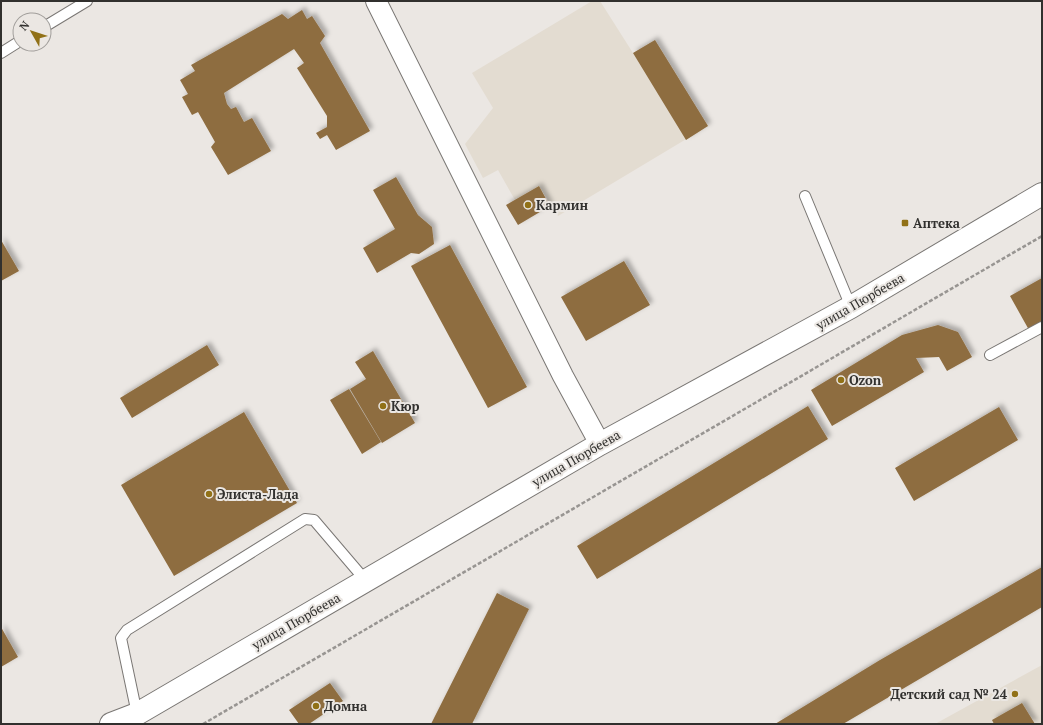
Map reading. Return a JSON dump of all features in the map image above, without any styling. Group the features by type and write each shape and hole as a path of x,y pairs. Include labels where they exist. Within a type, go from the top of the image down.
{"main road":[{"name":"улица Пюрбеева","path":"112,724 130,718 600,444 851,307 1042,194"}],"street":[{"path":"376,1 563,376 600,444"}],"lane":[{"path":"52,22 87,1"},
{"path":"1,53 12,46"},
{"path":"805,196 851,307"},
{"path":"990,355 1042,327"},
{"path":"130,718 121,638 127,630 305,518 314,520 366,580"}],"path":[{"path":"203,724 1042,236"}],"shaded area":[{"path":"592,1 600,1 633,53 655,40 708,126 558,216 539,186 515,200 498,170 483,178 465,144 493,108 472,73"},
{"name":"Детский сад № 24","path":"1042,665 1042,724 935,724"}],"building":[{"path":"302,10 307,19 312,16 325,36 320,43 370,131 336,150 327,135 320,139 316,133 327,127 327,116 297,68 304,63 294,49 224,93 227,104 231,109 236,107 244,122 252,118 271,151 228,175 211,147 215,142 198,112 192,115 182,97 188,94 180,80 195,71 191,65 282,14 288,19"},
{"path":"655,40 708,126 686,140 633,53"},
{"path":"396,177 418,215 432,227 434,244 419,254 411,253 377,273 363,248 395,229 373,190"},
{"name":"Кармин","path":"539,186 550,206 518,225 506,205"},
{"path":"1,240 19,271 1,281"},
{"path":"450,245 527,387 488,408 411,266"},
{"path":"624,261 650,305 586,341 561,297"},
{"path":"1042,278 1042,322 1029,330 1010,296"},
{"path":"938,325 958,332 972,357 947,371 939,357 916,358 924,372 832,426 811,390 902,335"},
{"path":"207,345 219,365 132,418 120,398"},
{"name":"Кюр","path":"373,351 415,423 382,443 350,389 366,379 355,362"},
{"path":"349,389 381,442 362,454 330,400"},
{"path":"808,406 828,439 597,579 577,546"},
{"path":"999,407 1018,440 914,501 895,468"},
{"name":"Элиста-Лада","path":"244,412 297,503 174,576 121,485"},
{"path":"1042,567 1042,607 843,724 775,724 880,660"},
{"path":"497,593 529,609 472,724 431,724"},
{"path":"1,627 18,657 1,667"},
{"name":"Домна","path":"330,683 343,701 309,724 299,724 289,710"},
{"name":"Детский сад № 24","path":"1022,703 1035,724 994,724 992,720"}],"place":[{"name":"Кармин","path":"528,205"},
{"name":"Аптека","path":"905,223"},
{"name":"Ozon","path":"841,380"},
{"name":"Кюр","path":"383,406"},
{"name":"Элиста-Лада","path":"209,494"},
{"name":"Детский сад № 24","path":"1015,694"},
{"name":"Домна","path":"316,706"}]}
